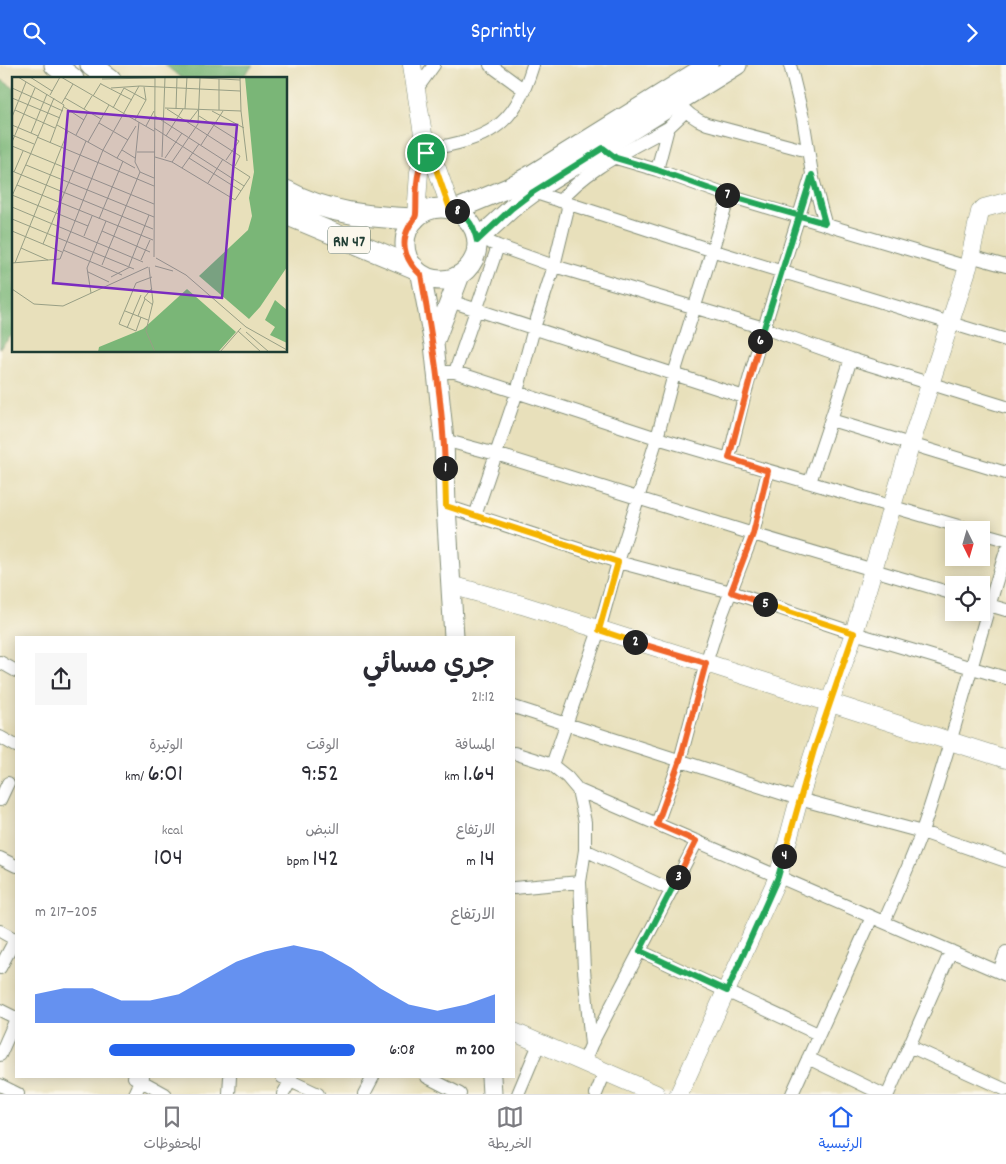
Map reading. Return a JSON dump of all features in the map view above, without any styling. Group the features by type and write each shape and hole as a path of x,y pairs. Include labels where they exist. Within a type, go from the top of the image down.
{"highway":[{"path":"55,65 70,77"},
{"path":"91,65 107,77"},
{"name":"RN 47","path":"288,192 319,205 346,213 415,218"},
{"name":"RN 47","path":"288,215 417,271"}],"main road":[{"path":"453,209 464,215 470,222 479,239 477,251 474,260 460,275 440,281 430,279 417,271 407,259 404,248 406,233 415,218 432,208 453,209 508,189 708,65"},
{"path":"479,239 512,208 533,192 609,153 682,107 737,65"},
{"path":"417,271 434,344 444,440 454,636"},
{"path":"434,344 460,275"},
{"path":"491,1078 492,1094"}],"street":[{"path":"412,65 426,151 453,209"},
{"path":"416,90 434,65"},
{"path":"490,65 523,89"},
{"path":"790,65 796,84 812,175 825,223"},
{"path":"426,151 484,135 497,128 515,106 523,89 529,67"},
{"path":"657,170 668,128 682,107 695,119 707,124 808,151"},
{"path":"475,516 517,392 534,328 554,266 564,202 568,191 609,153 668,128"},
{"path":"415,218 419,172 426,151"},
{"path":"609,153 729,196 969,261 1006,266"},
{"path":"729,458 764,328 812,175"},
{"path":"533,192 711,250 948,324 1006,340"},
{"path":"552,765 599,630 711,250 729,196"},
{"path":"679,1094 778,877 799,799 854,633 891,507 969,261 980,212 984,208 1006,202"},
{"path":"479,239 554,266 694,309 764,328 851,359 1006,407"},
{"path":"455,372 498,246"},
{"path":"450,301 744,397"},
{"path":"810,482 851,359"},
{"path":"436,372 455,372 657,438 945,522"},
{"path":"831,420 1006,473"},
{"path":"444,440 496,454 945,591"},
{"path":"657,824 680,760 706,663 753,534 768,471"},
{"path":"446,506 618,562 731,592 854,633 971,666 1006,678"},
{"path":"990,536 1006,540"},
{"path":"990,591 1006,551"},
{"path":"451,585 522,605 830,701 1006,759"},
{"path":"990,605 1006,610"},
{"path":"884,922 922,833 950,742 981,621"},
{"path":"0,662 15,670"},
{"path":"515,707 799,799 922,833 1006,861"},
{"path":"0,737 15,744"},
{"path":"515,753 552,765 567,777 578,790 1003,974 1006,952"},
{"path":"0,800 8,783"},
{"path":"578,790 585,822 585,850 580,882 584,970 591,1045"},
{"path":"584,1062 696,841"},
{"path":"585,850 671,890"},
{"path":"0,858 15,866"},
{"path":"515,888 580,882"},
{"path":"792,1094 872,917"},
{"path":"0,931 15,938"},
{"path":"0,968 15,941"},
{"path":"640,951 818,1034"},
{"path":"888,1094 951,951"},
{"path":"0,1010 15,1018"},
{"path":"0,1055 15,1021"},
{"path":"515,1032 656,1094"},
{"path":"518,1094 539,1043"},
{"path":"909,1045 1006,1092"},
{"path":"808,1058 882,1094"},
{"path":"596,1094 606,1072"},
{"path":"229,1094 230,1078"},
{"path":"364,1094 372,1078"},
{"path":"135,1094 139,1079 165,1094"},
{"path":"283,1094 286,1080 318,1094"},
{"path":"434,1083 460,1094"},
{"path":"0,1085 18,1094"}],"green space":[{"path":"165,65 253,65 243,77 180,77"},
{"path":"0,79 12,87 12,335 0,348"}],"route":[{"path":"426,153 419,172 416,217 408,228 404,248 407,259 421,275 434,344 444,440 446,506 618,562 599,630 706,663 680,760 657,824 696,841 640,951 727,991 778,877 799,799 854,633 731,592 753,534 768,471 729,458 764,328 781,271 799,215 812,175 825,223 799,215 729,196 657,170 616,158 603,148 533,192 512,208 477,241 475,231 470,222 464,215 450,209 436,169 426,153"}]}
